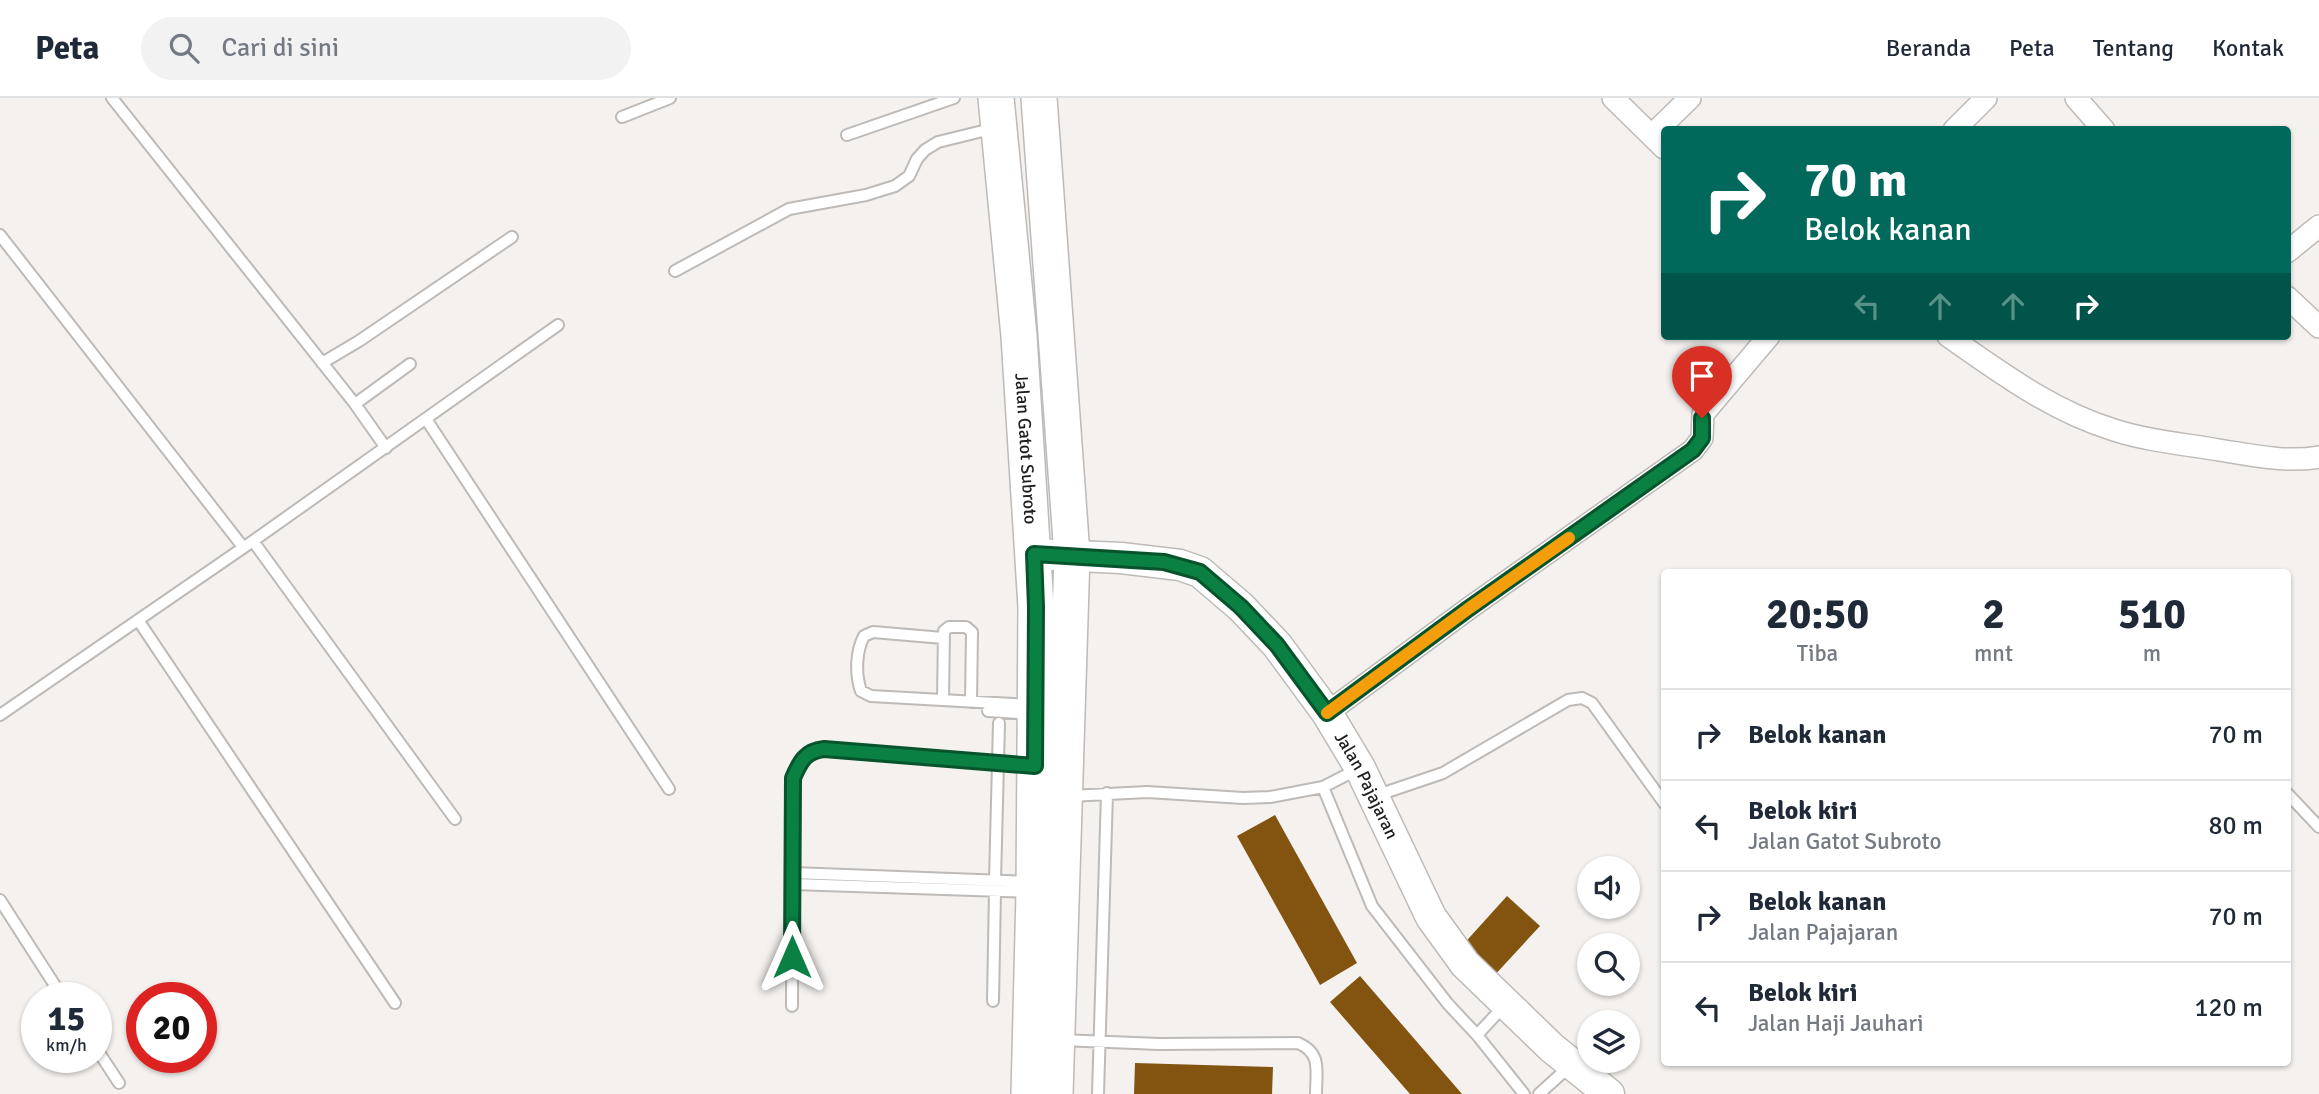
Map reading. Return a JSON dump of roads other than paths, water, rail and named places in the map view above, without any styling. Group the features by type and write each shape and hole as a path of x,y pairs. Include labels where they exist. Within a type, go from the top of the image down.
{"highway":[{"name":"Jalan Gatot Subroto","path":"1039,98 1088,794 1056,1040 1055,1094"},
{"name":"Jalan Gatot Subroto","path":"998,113 1019,336 1036,607 1029,1094"}],"main road":[{"name":"Jalan Pajajaran","path":"1034,554 1164,562 1200,572 1241,607 1277,645 1327,713 1360,768 1432,917 1465,964 1552,1048 1609,1094"}],"street":[{"path":"1613,98 1658,142"},
{"path":"1670,126 1690,98"},
{"path":"1958,126 1986,98"},
{"path":"2076,98 2100,126"},
{"path":"2291,249 2319,226"},
{"path":"2291,301 2319,327"},
{"path":"1327,713 1468,609 1693,450 1702,438 1703,414 1766,340"},
{"path":"1954,340 2029,392 2114,430 2258,456 2302,460 2319,457"}],"lane":[{"path":"112,98 355,404 386,448"},
{"path":"622,117 670,98"},
{"path":"847,135 954,98"},
{"path":"675,271 789,209 866,195 895,186 909,176 925,150 998,113"},
{"path":"0,235 248,544 455,819"},
{"path":"322,363 359,341 512,237"},
{"path":"0,715 386,448 558,325"},
{"path":"355,404 410,364"},
{"path":"426,419 668,789"},
{"path":"138,620 395,1003"},
{"path":"943,700 944,631 949,627 966,627 972,632 971,702"},
{"path":"943,638 873,632 864,636 859,645 857,680 861,691 871,696 971,702 1035,710"},
{"path":"1374,797 1443,773 1568,700 1582,698 1591,703 1661,799"},
{"path":"988,712 1035,710"},
{"path":"993,1001 999,723"},
{"path":"792,1006 793,778 804,756 815,750 1035,766"},
{"path":"1098,1094 1088,794 1175,793 1243,798 1270,797 1323,787 1360,768"},
{"path":"1323,787 1372,906 1448,1004 1477,1035 1524,1094"},
{"path":"2291,797 2319,827"},
{"path":"793,878 1034,887"},
{"path":"0,900 53,982"},
{"path":"1477,1035 1506,1004"},
{"path":"1056,1040 1159,1044 1298,1043 1310,1048 1315,1058 1316,1089 1325,1094"},
{"path":"1539,1094 1572,1064"},
{"path":"112,1073 118,1083"}]}
